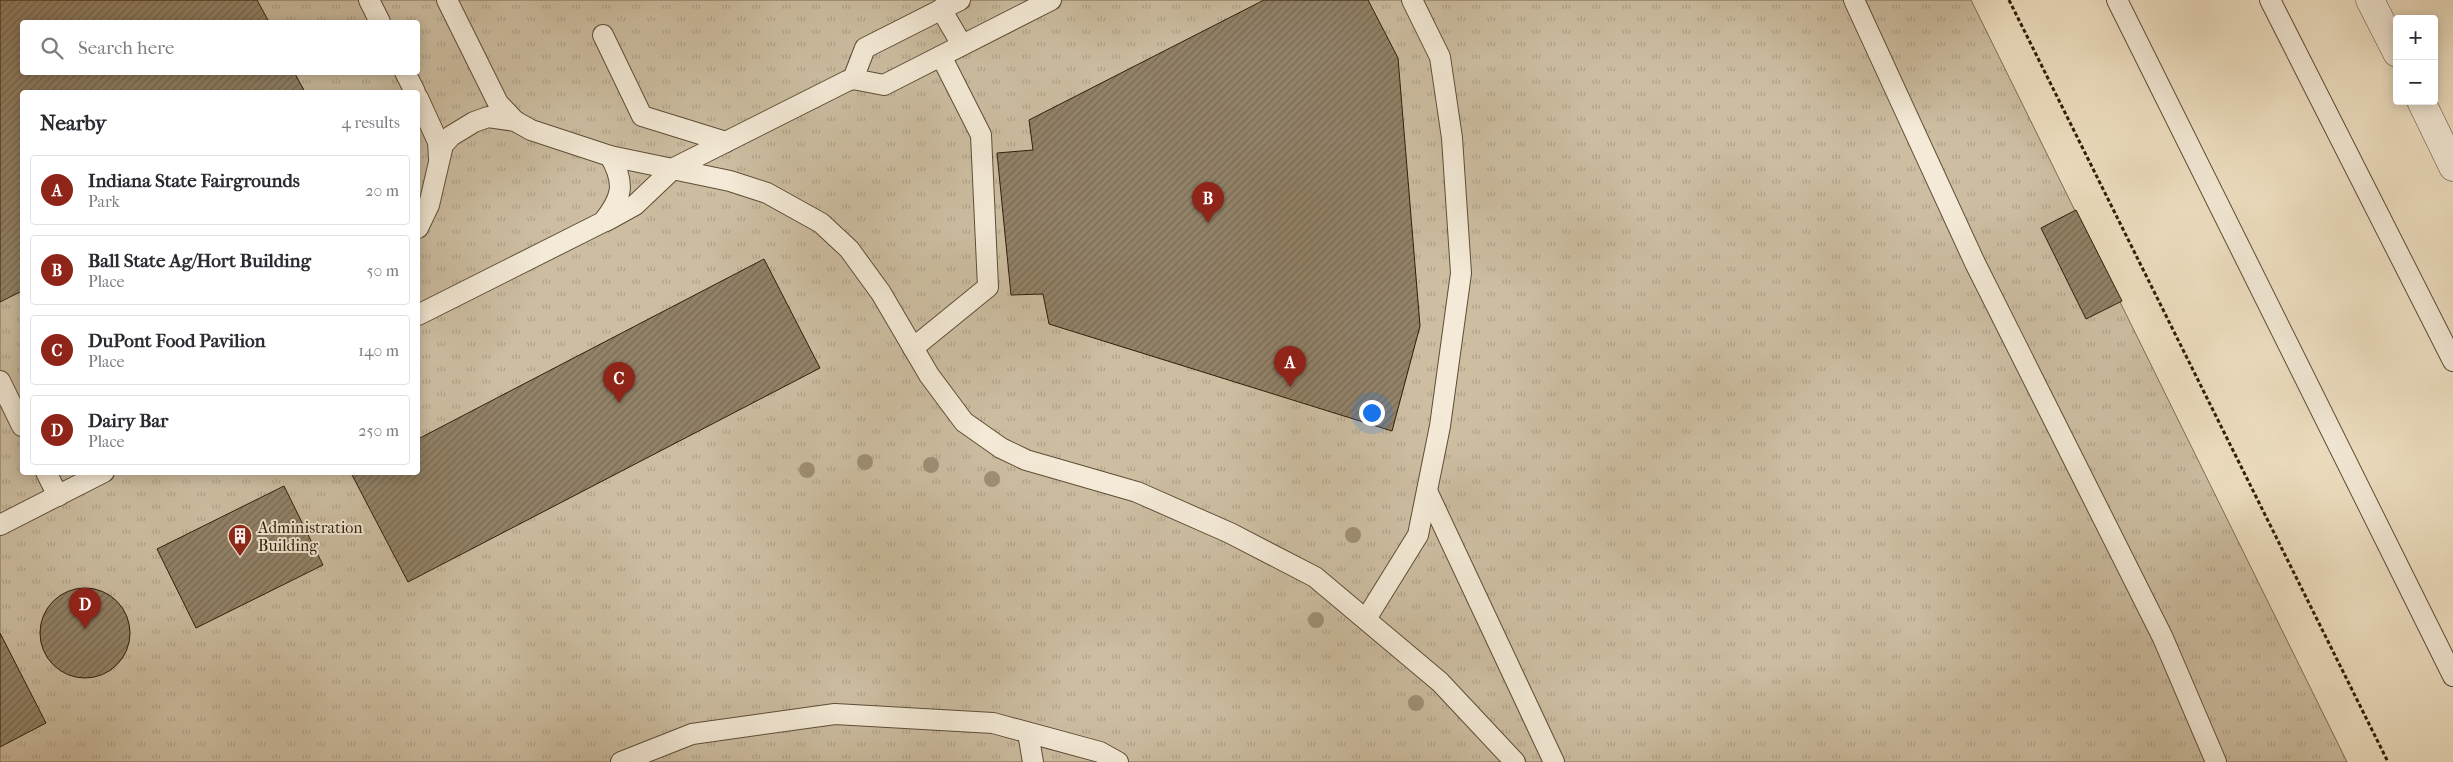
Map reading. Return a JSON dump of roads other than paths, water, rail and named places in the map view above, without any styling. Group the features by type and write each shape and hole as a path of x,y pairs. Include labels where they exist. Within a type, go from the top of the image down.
{"street":[{"path":"2370,0 2393,45"},
{"path":"2423,105 2453,167"}],"lane":[{"path":"369,0 379,20"},
{"path":"447,0 498,103 515,121 531,130 610,156 674,168 767,193 821,223 849,249 870,278 945,400 964,422 1001,448 1026,460 1137,492 1230,533 1316,577 1440,682 1516,762"},
{"path":"852,78 865,48 960,0"},
{"path":"420,311 635,205 674,168 852,78 884,85 1051,0"},
{"path":"1366,619 1418,534 1440,426 1461,273 1452,138 1440,57 1412,0"},
{"path":"1854,0 1974,263 2163,638 2216,762"},
{"path":"2116,0 2453,676"},
{"path":"2270,0 2453,361"},
{"path":"941,9 962,45"},
{"path":"603,35 642,116 726,142"},
{"path":"913,348 988,287 980,135 940,56"},
{"path":"406,75 414,90"},
{"path":"420,102 438,142 439,162"},
{"path":"420,224 429,205 443,145 461,128 488,117 515,121"},
{"path":"603,222 616,206 620,195 617,168 610,156"},
{"path":"0,381 20,422"},
{"path":"48,475 58,496"},
{"path":"0,525 98,475"},
{"path":"1427,491 1554,762"},
{"path":"621,762 692,734 835,714 993,723 1100,752 1118,762"},
{"path":"1028,733 1033,762"}],"place":[{"name":"Ball State Ag/Hort Building","path":"1208,223"},
{"name":"Indiana State Fairgrounds","path":"1290,387"},
{"name":"DuPont Food Pavilion","path":"619,403"},
{"name":"Administration Building","path":"240,557"},
{"name":"Dairy Bar","path":"85,629"}]}
